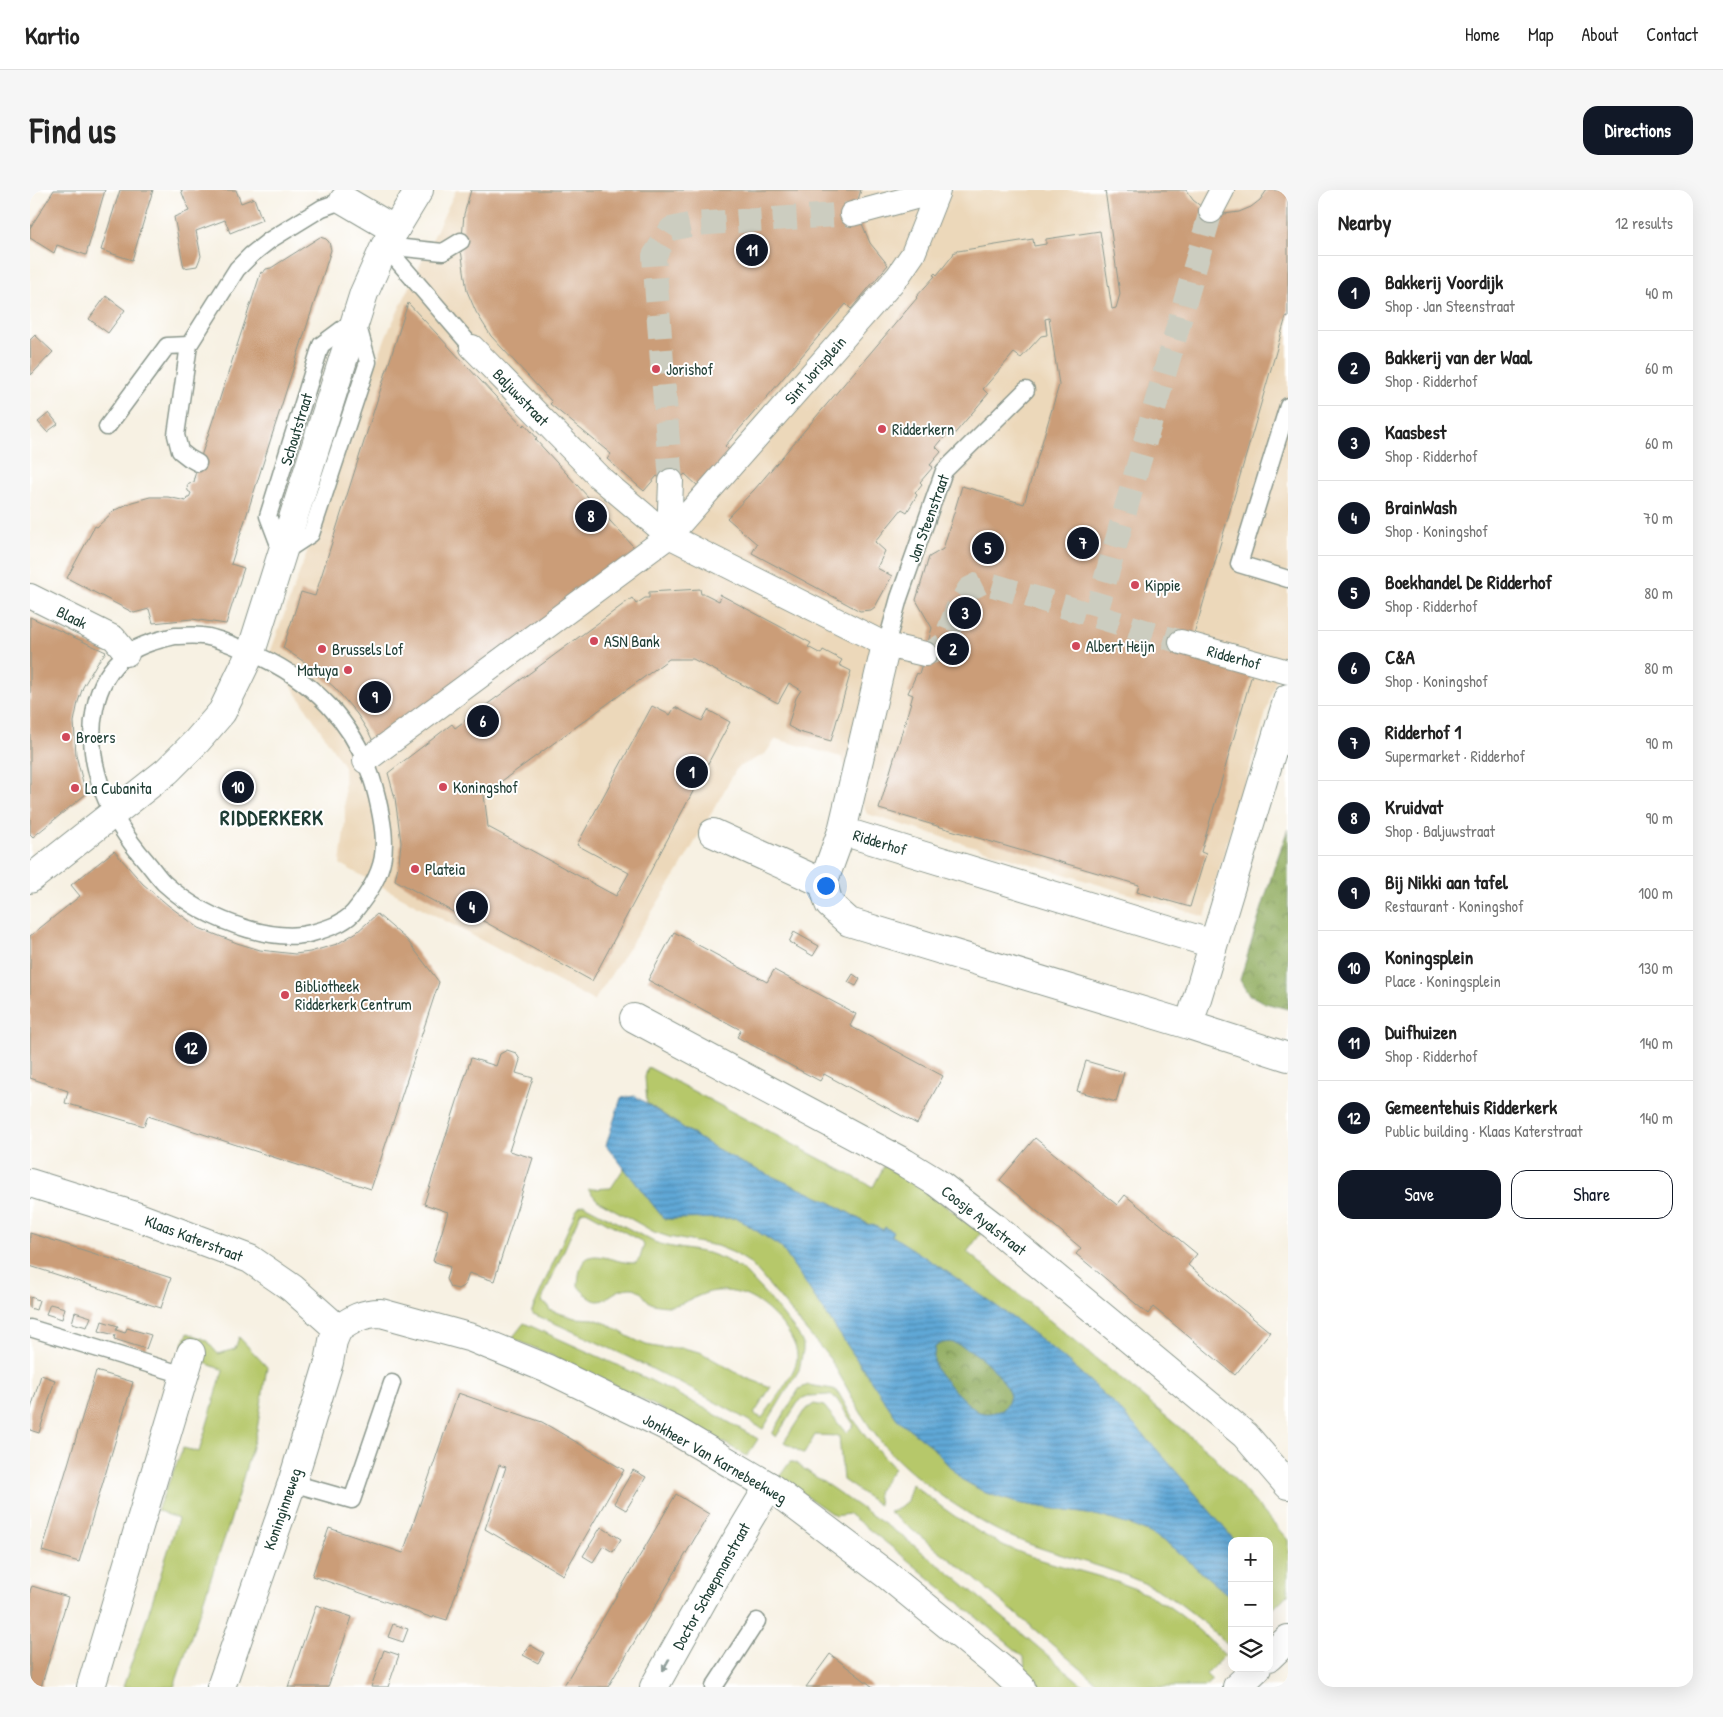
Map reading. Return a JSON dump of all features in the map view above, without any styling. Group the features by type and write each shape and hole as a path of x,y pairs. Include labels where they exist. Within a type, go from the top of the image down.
{"street":[{"name":"Schoutstraat","path":"30,878 167,771 222,712 254,643 364,293 390,238 419,190"},
{"path":"852,214 939,190"},
{"name":"Sint Jorisplein","path":"669,536 898,276 913,254 939,190"},
{"path":"1212,211 1222,190"},
{"path":"344,200 390,238"},
{"name":"Baljuwstraat","path":"472,347 599,477 669,536"},
{"path":"669,536 672,482"},
{"path":"669,536 886,645 925,654"},
{"path":"365,761 669,536"},
{"name":"Blaak","path":"30,596 121,646"},
{"name":"Ridderhof","path":"1180,642 1288,672"},
{"name":"Jan Steenstraat","path":"842,831 886,645"},
{"path":"1189,1025 1288,698"},
{"name":"Ridderhof","path":"823,883 842,831 1213,944"},
{"path":"713,833 823,883 829,904 849,922 1288,1057"},
{"name":"Coosje Ayalstraat","path":"634,1018 905,1163 936,1182 992,1225 1245,1435 1288,1485"},
{"name":"Klaas Katerstraat","path":"30,1183 136,1216 250,1259 292,1288 338,1329"},
{"name":"Jonkheer Van Karnebeekweg","path":"338,1329 353,1319 368,1313 381,1313 472,1338 548,1369 674,1430 769,1486 887,1574 1021,1687"},
{"name":"Koninginneweg","path":"221,1687 292,1483 338,1329"},
{"path":"91,1687 187,1364"},
{"name":"Doctor Schaepmanstraat","path":"654,1687 769,1486"},
{"path":"1273,1653 1288,1639"},
{"path":"1237,1687 1253,1672"}],"lane":[{"path":"198,463 180,451 176,435 188,345 237,269 251,255 270,240 322,208 344,200"},
{"path":"390,238 443,252 461,241"},
{"name":"Baljuwstraat","path":"390,238 472,347"},
{"path":"107,427 167,346 188,345"},
{"name":"Jan Steenstraat","path":"886,645 899,598 944,471 1026,390"},
{"path":"1288,406 1239,564 1288,579"},
{"path":"175,636 205,636 254,643 268,659 311,687 335,710 365,761 375,788 382,818 385,845 381,868 372,888 350,916 330,928 301,936 268,935 230,924 200,910 164,882 131,844 106,820 104,795 91,744 93,717 98,691 109,673 121,646 175,636"},
{"path":"30,1328 187,1364"},
{"path":"292,1483 352,1500 392,1383"},
{"path":"714,1687 756,1621"}],"shaded area":[{"name":"Jorishof","path":"456,190 1288,190 1288,639 1205,917 867,814 841,757 776,739 765,754 737,768 679,870 594,1001 340,864 345,822 344,766 270,653 386,336"}],"green space":[{"path":"1288,829 1288,1009 1265,1003 1248,994 1240,980 1274,868"},
{"path":"648,1067 873,1187 884,1166 910,1181 981,1233 967,1252 1214,1456 1288,1540 1288,1594 1273,1609 1273,1537 1232,1537 1144,1435 1105,1395 1062,1356 1015,1319 891,1235 885,1227 883,1230 870,1225 832,1203 740,1162 700,1139 647,1103 645,1077"},
{"path":"624,1168 664,1219 737,1218 781,1247 897,1419 932,1447 961,1479 986,1493 1017,1503 1100,1516 1133,1526 1167,1543 1228,1595 1228,1645 1192,1613 1160,1591 1127,1576 1041,1548 999,1531 955,1505 920,1480 880,1441 864,1418 830,1359 750,1263 734,1253 717,1246 669,1237 654,1232 597,1200 588,1189 611,1188"},
{"path":"584,1205 654,1242 708,1253 724,1259 743,1270 770,1299 798,1334 803,1344 803,1350 799,1370 763,1429 649,1367 531,1313 579,1207","holes":["586,1211 639,1240 644,1245 640,1258 636,1263 597,1256 590,1257 584,1261 580,1271 578,1286 587,1295 599,1301 622,1290 634,1288 651,1303 663,1306 676,1305 705,1293 721,1291 730,1291 758,1302 774,1315 788,1332 793,1341 797,1359 788,1380 762,1418 754,1414 771,1387 746,1378 700,1352 683,1348 662,1348 646,1345 608,1324 594,1319 575,1318 549,1310 549,1306 541,1302 581,1212"]},
{"path":"524,1323 648,1379 758,1439 747,1456 631,1394 512,1338"},
{"path":"188,1333 206,1340 218,1354 235,1349 239,1337 267,1367 257,1430 230,1522 174,1687 123,1687 178,1519 157,1510 183,1448 199,1452 223,1370 205,1363 197,1351 182,1346"},
{"path":"950,1342 978,1355 1001,1378 1010,1396 1003,1410 982,1413 975,1410 962,1399 937,1371 934,1364 935,1347 941,1343"},
{"path":"808,1385 833,1389 838,1392 866,1437 894,1468 877,1492 879,1505 843,1480 839,1436 815,1435 804,1454 784,1442 804,1411 814,1404 824,1406 846,1433 854,1425 836,1398 829,1395 803,1398 797,1404 776,1437 772,1434 799,1389"},
{"path":"790,1462 794,1462 899,1534 961,1582 1085,1687 1042,1687 1025,1670 1024,1657 893,1548 849,1514 835,1516 779,1477"},
{"path":"912,1484 968,1525 1003,1545 1042,1560 1121,1583 1158,1600 1193,1625 1225,1655 1206,1674 1212,1680 1204,1687 1102,1687 968,1573 889,1512 896,1510 907,1501"}],"water":[{"path":"635,1096 700,1139 740,1162 832,1203 869,1225 871,1224 883,1230 885,1227 893,1232 891,1235 1015,1319 1062,1356 1105,1395 1144,1435 1232,1537 1228,1537 1228,1595 1167,1543 1150,1533 1100,1516 1017,1503 986,1493 961,1479 932,1447 897,1419 781,1247 737,1218 664,1219 606,1145 621,1098","holes":["950,1342 968,1349 986,1362 1001,1378 1010,1396 1003,1410 988,1413 975,1410 962,1399 937,1371 934,1362 935,1347 941,1343"]}],"building":[{"path":"54,190 105,190 86,255 57,245 54,253 30,238 30,228"},
{"path":"120,190 153,190 132,260 101,250"},
{"path":"181,190 236,190 241,203 254,198 262,220 230,233 225,220 196,231 201,256 197,266 184,268 174,217 189,211"},
{"name":"Jorishof","path":"471,190 861,190 858,200 861,221 870,243 888,265 851,309 846,304 725,446 730,451 699,487 685,474 680,478 665,481 657,476 644,491 607,459 611,454 550,404 552,402 491,336 476,312 467,291 461,250 464,214"},
{"path":"1105,190 1186,190 1193,200 1203,208 1224,214 1239,212 1251,207 1260,200 1267,190 1288,190 1288,318 1286,317 1194,635 1252,674 1201,852 1206,854 1190,907 1137,892 1139,885 879,809 913,695 908,693 917,673 919,674 932,628 916,600 929,557 943,549 962,486 1024,504 1059,385 1049,318 1045,319 1047,335 1041,336 1021,358 1014,353 983,389 988,394 951,438 947,434 936,447 941,452 930,465 933,467 920,482 922,484 915,493 917,495 907,512 902,509 875,542 885,551 877,568 892,576 875,607 871,610 860,611 752,553 757,544 727,518 754,490 917,298 935,276 933,275 935,273 937,275 954,252 956,253 956,250 1033,239 1034,246 1046,244 1046,239 1100,231 1112,309 1116,308 1120,294"},
{"path":"320,237 329,242 331,250 231,564 244,568 226,624 192,619 153,623 149,609 134,613 67,578 95,526 97,527 115,510 132,502 150,497 168,497 186,501 189,498 191,493 188,491 187,486 189,483 194,482 261,272 263,273 266,269 271,268"},
{"path":"106,296 125,310 108,333 89,319"},
{"path":"408,303 523,426 525,424 537,438 535,439 643,557 378,752 357,714 335,688 309,665 283,648 301,592 315,596"},
{"path":"35,335 53,352 31,375 30,340"},
{"path":"49,413 58,424 47,432 38,422"},
{"name":"Koningshof","path":"700,589 701,594 719,601 721,597 719,594 811,643 808,647 821,654 823,650 842,660 839,665 851,671 831,741 799,732 788,726 796,698 801,690 789,683 778,703 693,659 669,659 484,794 488,827 616,896 629,873 577,845 652,706 670,715 675,707 702,721 708,710 730,722 592,981 467,912 464,918 395,880 401,842 395,798 388,773 452,724 455,728 632,598 636,604 645,598 649,598 649,592"},
{"path":"30,617 106,652 83,687 74,722 76,755 86,794 33,837 30,834"},
{"path":"114,851 143,884 199,928 260,950 295,954 310,952 337,944 357,932 377,914 407,940 439,982 371,1189 148,1116 144,1126 65,1103 68,1091 30,1078 30,936 80,896 71,885"},
{"path":"674,932 767,982 774,970 856,1014 850,1026 943,1076 917,1124 824,1074 820,1081 737,1037 741,1030 648,980"},
{"path":"794,932 819,946 813,956 789,942"},
{"path":"853,974 860,979 856,986 848,982"},
{"path":"507,1050 516,1053 520,1060 516,1073 533,1078 509,1151 533,1158 494,1281 469,1273 465,1285 458,1289 450,1287 446,1279 450,1267 433,1261 448,1212 424,1204 471,1058 496,1066 500,1054"},
{"path":"1086,1061 1124,1072 1116,1102 1077,1091"},
{"path":"1035,1138 1117,1205 1125,1195 1197,1254 1188,1265 1270,1332 1235,1375 1153,1307 1148,1314 1076,1254 1081,1248 1000,1180"},
{"path":"30,1233 171,1278 161,1308 30,1266"},
{"path":"30,1297 39,1300 36,1310 30,1308"},
{"path":"50,1304 65,1308 62,1319 46,1314"},
{"path":"75,1312 91,1317 87,1327 72,1323"},
{"path":"102,1321 118,1326 116,1330 125,1333 127,1328 151,1335 146,1349 114,1339 115,1335 99,1331"},
{"path":"96,1371 133,1382 79,1562 42,1551"},
{"path":"41,1375 55,1380 39,1433 30,1430 30,1412"},
{"path":"458,1393 542,1422 624,1470 563,1575 485,1529 506,1467 499,1465 447,1620 434,1616 433,1618 312,1576 329,1528 403,1553"},
{"path":"633,1470 646,1477 626,1510 614,1503"},
{"path":"676,1494 709,1514 608,1687 563,1687"},
{"path":"601,1527 621,1539 613,1552 603,1546 593,1562 583,1556"},
{"path":"32,1586 68,1597 41,1687 30,1687 30,1591"},
{"path":"316,1605 352,1617 328,1687 288,1687"},
{"path":"393,1624 408,1629 403,1642 388,1637"},
{"path":"530,1645 544,1653 538,1663 523,1655"},
{"path":"384,1650 399,1655 388,1687 371,1687"},
{"path":"830,1654 873,1687 806,1687"}],"tunnel":[{"path":"1095,616 1211,211"},
{"path":"671,481 654,256 671,229 694,224 852,214"},
{"path":"925,654 943,645 957,609 969,589 983,582 1181,642"}],"place":[{"name":"Duifhuizen","path":"752,250"},
{"name":"Jorishof","path":"656,369"},
{"name":"Ridderkern","path":"882,429"},
{"name":"Kruidvat","path":"591,516"},
{"name":"Ridderhof 1","path":"1083,543"},
{"name":"Boekhandel De Ridderhof","path":"988,548"},
{"name":"Kippie","path":"1135,585"},
{"name":"Kaasbest","path":"965,613"},
{"name":"ASN Bank","path":"594,641"},
{"name":"Albert Heijn","path":"1076,646"},
{"name":"Brussels Lof","path":"322,649"},
{"name":"Bakkerij van der Waal","path":"953,649"},
{"name":"Matuya","path":"348,670"},
{"name":"Bij Nikki aan tafel","path":"375,697"},
{"name":"C&A","path":"483,721"},
{"name":"Broers","path":"66,737"},
{"name":"Bakkerij Voordijk","path":"692,772"},
{"name":"Koningsplein","path":"238,787"},
{"name":"Koningshof","path":"443,787"},
{"name":"La Cubanita","path":"75,788"},
{"name":"Plateia","path":"415,869"},
{"name":"BrainWash","path":"472,907"},
{"name":"Bibliotheek Ridderkerk Centrum","path":"285,995"},
{"name":"Gemeentehuis Ridderkerk","path":"191,1048"}],"district":[{"name":"RIDDERKERK","path":"272,818"}]}
